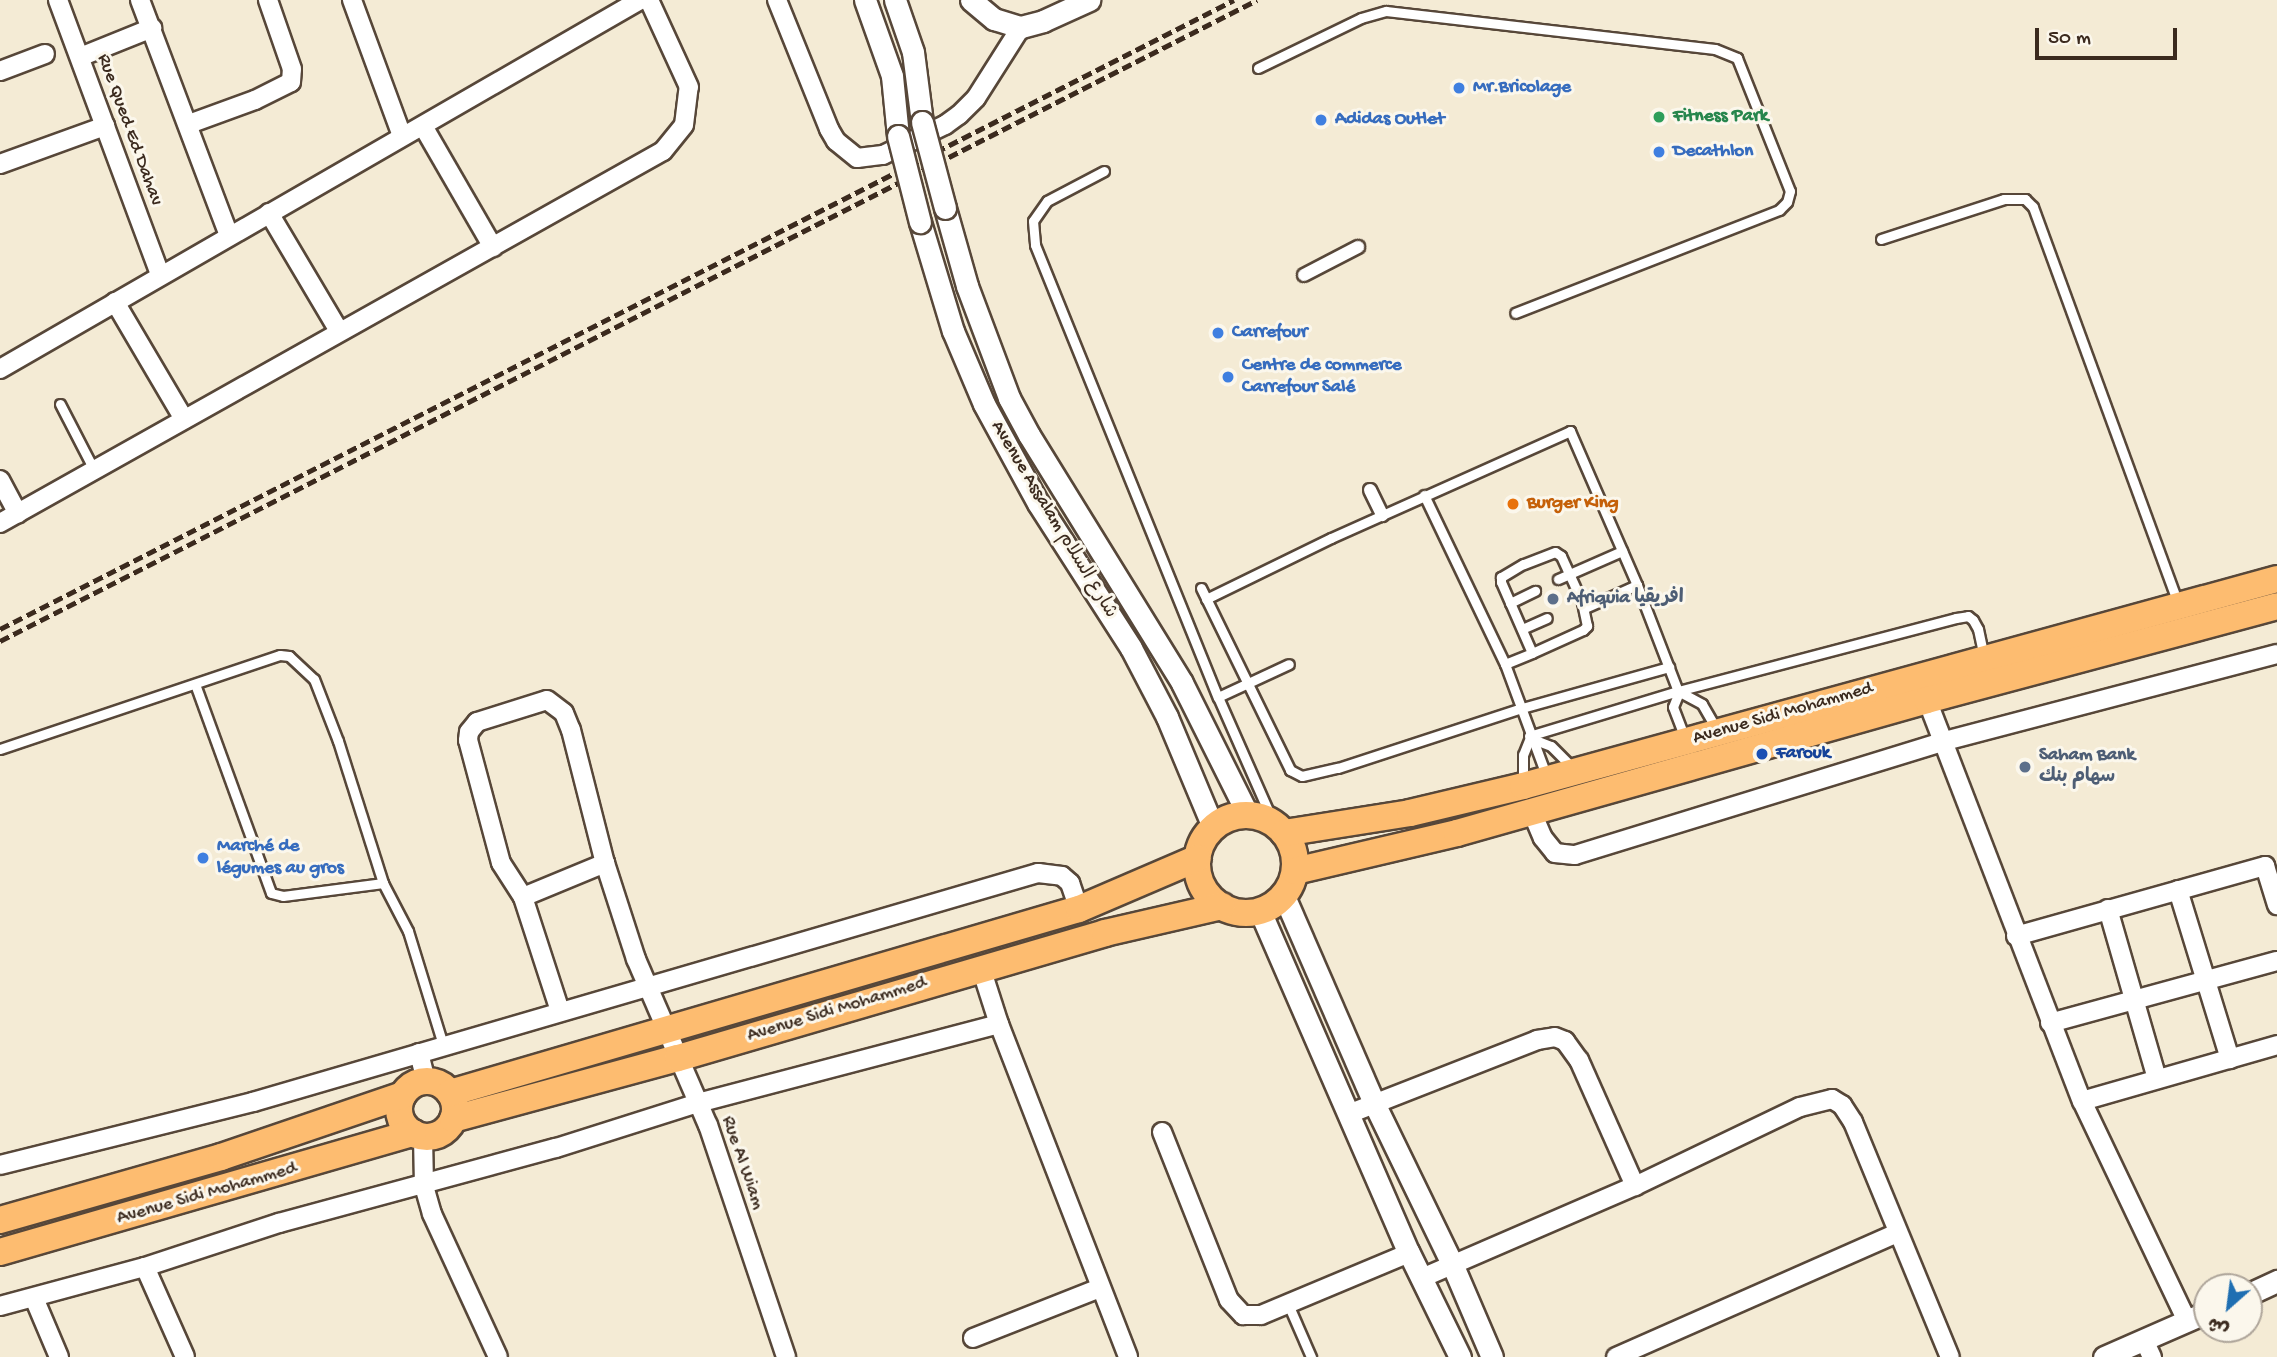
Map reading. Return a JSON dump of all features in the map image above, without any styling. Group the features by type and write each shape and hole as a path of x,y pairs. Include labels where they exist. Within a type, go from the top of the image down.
{"main road":[{"name":"Avenue Sidi Mohammed","path":"1295,871 1457,833 1576,771 2277,579"},
{"name":"Avenue Sidi Mohammed","path":"1279,828 1410,813 1534,791 1927,700 2277,606"},
{"path":"1248,815 1279,828 1294,851 1295,871 1284,895 1260,911 1243,913 1222,906 1202,886 1198,858 1204,839 1213,827 1232,817 1248,815"},
{"name":"Avenue Sidi Mohammed","path":"450,1093 1079,909 1198,858"},
{"name":"Avenue Sidi Mohammed","path":"453,1119 678,1058 1105,933 1222,906"},
{"path":"426,1081 439,1084 450,1093 455,1105 453,1119 445,1130 418,1135 403,1123 399,1109 403,1095 412,1085 426,1081"},
{"name":"Avenue Sidi Mohammed","path":"0,1220 221,1157 403,1095"},
{"name":"Avenue Sidi Mohammed","path":"0,1252 418,1135"}],"street":[{"name":"Rue Qued Ed Dahav","path":"58,0 160,275"},
{"path":"141,0 229,236"},
{"path":"189,124 255,100 291,82 292,69 268,0"},
{"path":"352,0 402,136"},
{"path":"0,369 640,0"},
{"path":"0,523 663,151 684,125 690,87 649,0"},
{"path":"777,0 829,129 848,154 857,158 883,155 924,129 945,125 976,98 1021,27"},
{"name":"Avenue Assalam شارع السلام","path":"865,0 892,76 898,136 920,222 953,331 984,404 1038,503 1131,648 1167,717 1213,827"},
{"name":"Avenue Assalam شارع السلام","path":"895,0 913,52 924,129 971,298 1014,407 1182,683 1248,815"},
{"path":"971,0 994,19 1021,27 1043,22 1089,0"},
{"path":"80,57 152,28"},
{"path":"0,69 45,54"},
{"path":"0,164 105,126"},
{"path":"423,126 493,247"},
{"path":"269,213 339,331"},
{"path":"1304,275 1358,247"},
{"path":"115,302 184,419"},
{"path":"0,480 18,514"},
{"path":"1370,490 1382,515"},
{"path":"1534,791 1543,838 1555,853 1575,855 1945,741 2277,654"},
{"path":"1927,700 2082,1101 2187,1321"},
{"name":"Rue Al Wiam","path":"560,1011 523,897 501,863 470,756 469,732 477,722 547,701 559,707 571,730 606,863 647,987 698,1103 786,1357"},
{"path":"523,897 606,863"},
{"path":"2016,936 2265,866 2271,867 2277,905"},
{"path":"0,1165 253,1102 1038,873 1062,876 1070,883 1079,909"},
{"path":"2178,890 2230,1059"},
{"path":"1284,895 1374,1103 1453,1266 1492,1357"},
{"path":"2108,909 2157,1079"},
{"path":"1260,911 1351,1114 1409,1252 1460,1357"},
{"path":"2050,1023 2277,961"},
{"path":"981,968 999,1024 1128,1357"},
{"path":"0,1306 145,1267 279,1223 424,1186 698,1103 999,1024"},
{"path":"1351,1114 1537,1040 1561,1038 1579,1060 1635,1186"},
{"path":"2082,1101 2277,1045"},
{"path":"419,1053 426,1081"},
{"path":"1422,1278 1635,1186 1800,1107 1832,1099 1842,1105 1853,1122 1896,1233 1950,1357"},
{"path":"1162,1132 1229,1300 1237,1311 1248,1317 1288,1304 1409,1252"},
{"path":"418,1135 424,1186 432,1214 498,1357"},
{"path":"1616,1357 1896,1233"},
{"path":"145,1267 186,1357"},
{"path":"973,1338 1100,1288"},
{"path":"34,1298 59,1357"},
{"path":"2104,1357 2148,1348 2193,1318"}],"lane":[{"path":"1258,68 1362,18 1386,11 1715,49 1737,58 1790,191 1787,202 1779,210 1515,313"},
{"path":"1104,171 1047,201 1033,221 1035,245 1218,697 1279,828"},
{"path":"1881,239 2004,200 2025,199 2033,207 2190,631"},
{"path":"60,404 94,470"},
{"path":"1206,599 1424,495 1570,431 1669,667 1678,692 1673,707 1686,741"},
{"path":"1424,495 1505,664 1522,708 1530,737 1534,791"},
{"path":"1558,579 1622,551"},
{"path":"1505,664 1532,653 1587,626 1583,605 1570,574 1561,556 1555,552 1523,564 1502,577 1501,583 1532,653"},
{"path":"1571,606 1583,605 1637,586"},
{"path":"1201,588 1290,770 1302,776 1338,768 1522,708 1669,667"},
{"path":"1510,603 1535,592"},
{"path":"1530,737 1678,692 1968,616 1978,629 1984,660"},
{"path":"1522,629 1547,618"},
{"path":"0,749 280,655 297,661 314,679 338,741 383,883 408,931 443,1045"},
{"path":"1218,697 1289,664"},
{"path":"195,684 271,893 283,896 383,883"},
{"path":"1678,692 1704,705 1718,732"},
{"path":"1530,737 1548,744 1576,771"},
{"path":"1530,737 1523,755 1534,791"},
{"path":"1288,1304 1311,1357"}],"railway":[{"path":"0,629 1234,0"},
{"path":"0,641 1257,0"}],"place":[{"name":"Mr.Bricolage","path":"1459,88"},
{"name":"Fitness Park","path":"1659,117"},
{"name":"Adidas Outlet","path":"1321,120"},
{"name":"Decathlon","path":"1659,152"},
{"name":"Carrefour","path":"1218,333"},
{"name":"Centre de commerce Carrefour Salé","path":"1228,377"},
{"name":"Burger King","path":"1513,504"},
{"name":"Afriquia افريقيا","path":"1553,599"},
{"name":"Farouk","path":"1762,754"},
{"name":"Saham Bank سهام بنك","path":"2025,767"},
{"name":"Marché de légumes au gros","path":"203,858"}]}
